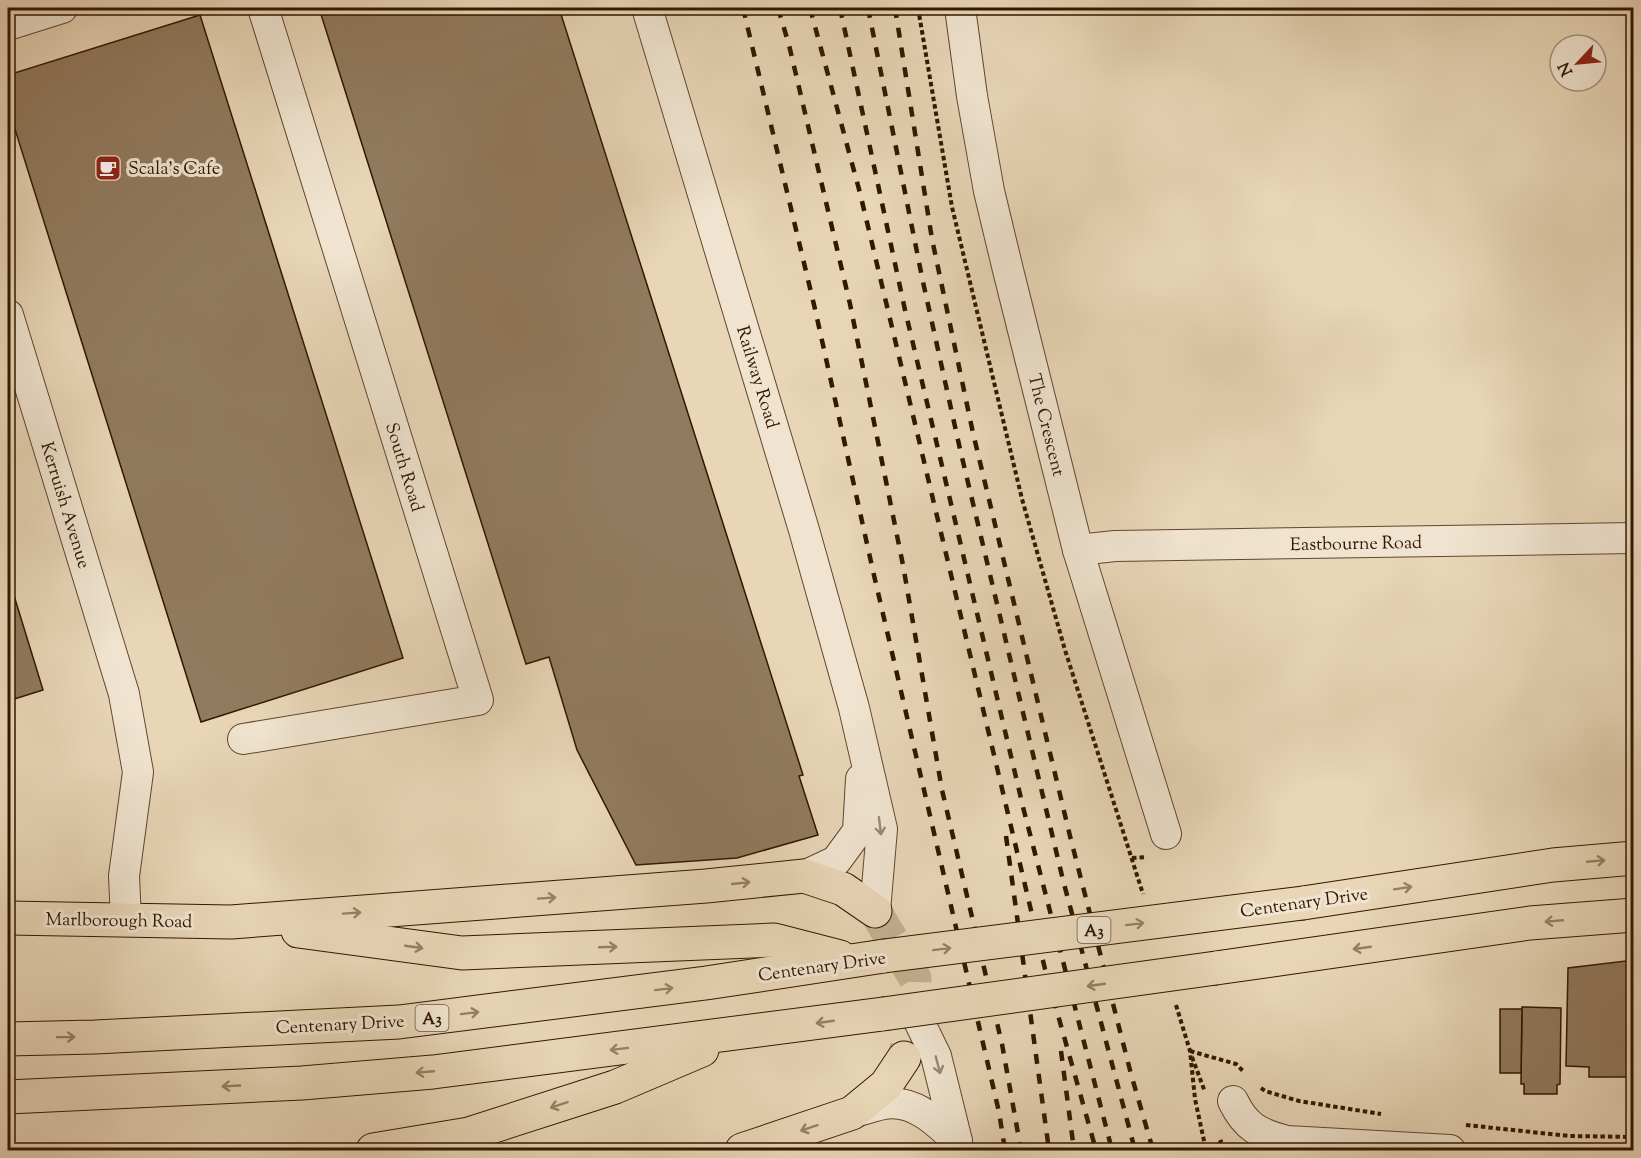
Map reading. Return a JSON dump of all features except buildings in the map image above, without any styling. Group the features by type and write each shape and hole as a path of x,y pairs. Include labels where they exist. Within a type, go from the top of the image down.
{"highway":[{"name":"Centenary Drive","path":"8,1039 399,1022 706,983 868,958 1303,903 1553,866 1634,858"},
{"path":"231,922 706,886 804,876 843,889 875,911"},
{"path":"8,1097 324,1081 433,1072 740,1034 1530,923 1634,915"},
{"name":"Marlborough Road","path":"8,918 231,922"},
{"path":"231,922 462,953 774,940 868,958"},
{"path":"373,1150 469,1134 615,1087 740,1034"},
{"path":"742,1150 852,1113 886,1085 904,1058"}],"street":[{"path":"8,25 62,8"},
{"name":"South Road","path":"243,739 478,700 263,8"},
{"name":"Railway Road","path":"647,8 801,518 854,708 882,829 875,911"},
{"name":"The Crescent","path":"960,8 972,96 989,191 1078,550 1166,834"},
{"name":"Kerruish Avenue","path":"8,315 124,694 138,772 124,876 126,920"},
{"name":"Eastbourne Road","path":"1078,550 1119,546 1634,538"},
{"name":"Railway Road","path":"804,876 836,861 858,831 862,749"},
{"path":"852,1113 886,1104 911,1106 938,1123 957,1141 936,1056 915,1011"},
{"path":"1241,1090 1240,1116 1252,1128 1271,1137 1287,1141 1453,1137"}],"path":[{"path":"918,8 952,207 1022,499 1065,650 1128,844"},
{"path":"1190,1051 1236,1064 1241,1090"},
{"path":"1258,1085 1265,1091 1299,1101 1388,1115"},
{"path":"1453,1137 1634,1137"}],"tunnel":[{"path":"875,911 915,978 914,1011 904,1058"}],"railway":[{"path":"743,8 815,309 873,571 999,1112 1005,1150"},
{"path":"778,8 789,45 850,304 903,565 942,790 1002,1044 1021,1150"},
{"path":"810,8 860,193 1045,969 1096,1150"},
{"path":"840,8 905,310 1024,811 1112,1150"},
{"path":"868,8 923,282 960,449 1063,880 1135,1150"},
{"path":"895,8 932,239 973,433 1070,836 1131,1074 1153,1150"},
{"path":"1006,836 1049,1150"},
{"path":"1061,1051 1074,1150"}],"place":[{"name":"Scala’s Cafe","path":"108,168"}]}
